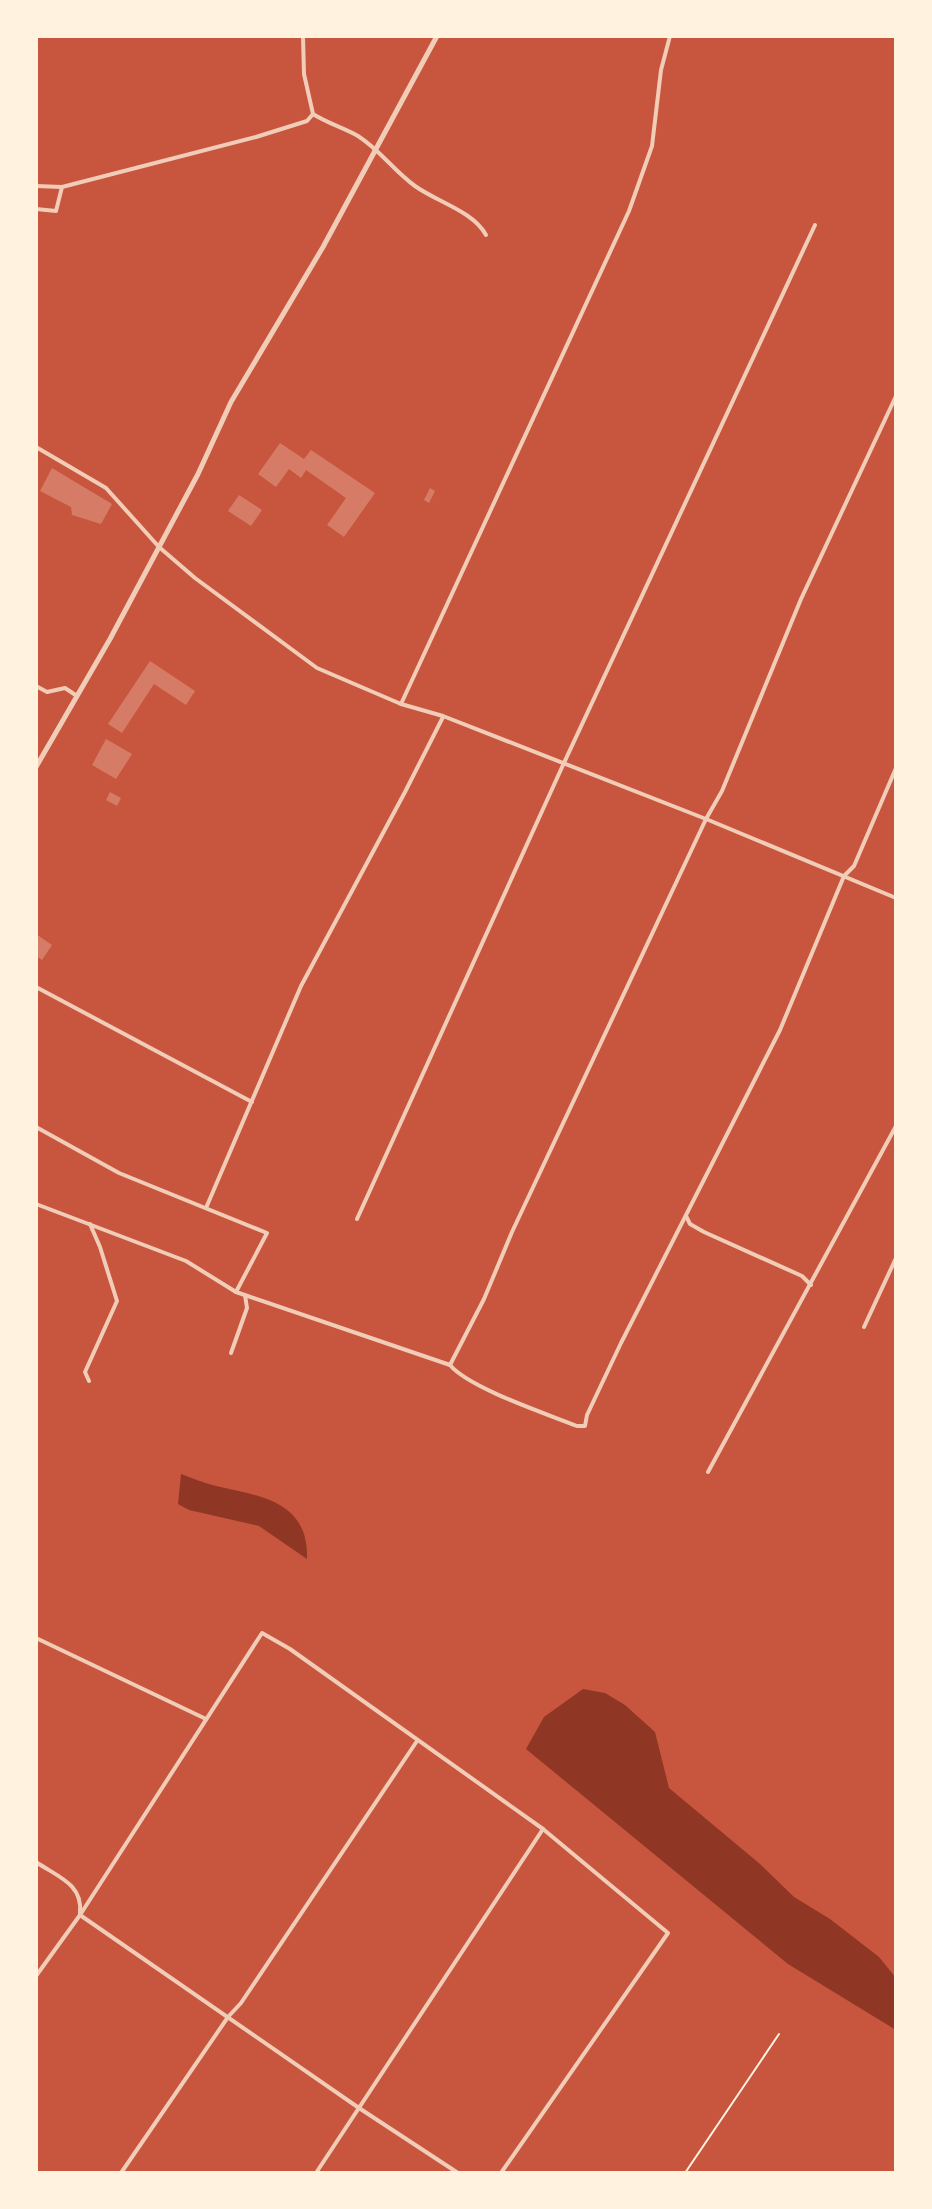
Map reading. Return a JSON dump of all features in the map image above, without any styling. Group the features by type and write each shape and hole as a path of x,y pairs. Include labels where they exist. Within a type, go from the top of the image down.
{"street":[{"path":"303,36 304,74 313,114"},
{"path":"36,767 78,697 198,474 231,402 323,247 437,36"},
{"path":"401,704 629,211 652,146 661,70 670,36"},
{"path":"313,114 376,148 387,164 416,187 480,224 486,235"},
{"path":"36,186 62,187 256,137 307,121 313,114"},
{"path":"36,209 56,211 62,187"},
{"path":"357,1219 563,765 815,225"},
{"path":"450,1365 484,1299 512,1232 706,819 722,791 801,599 896,396"},
{"path":"36,447 106,488 159,547 195,578 317,668 401,704 443,716 706,819 896,898"},
{"path":"36,686 47,692 65,688 78,697"},
{"path":"206,1208 301,986 443,716"},
{"path":"36,1204 186,1261 236,1292 450,1365 457,1373 490,1389 567,1422 585,1426 587,1415 621,1343 780,1030 844,876 854,866 896,768"},
{"path":"36,987 252,1102"},
{"path":"708,1472 896,1126"},
{"path":"36,1127 119,1173 267,1233 236,1292"},
{"path":"686,1216 690,1224 704,1232 802,1276 812,1285"},
{"path":"89,1222 117,1301 85,1372 89,1381"},
{"path":"864,1327 896,1258"},
{"path":"231,1353 247,1308 245,1295"},
{"path":"36,1976 80,1915 262,1633 270,1636 543,1829 668,1933 501,2173"},
{"path":"36,1638 206,1719"},
{"path":"121,2173 228,2017 241,2003 417,1741"},
{"path":"316,2173 543,1829"},
{"path":"36,1862 78,1890 80,1915"},
{"path":"80,1915 458,2173"}],"path":[{"path":"685,2173 779,2034"}],"shaded area":[{"path":"181,1474 279,1504 300,1525 307,1559 259,1526 189,1510 178,1504"},
{"path":"583,1689 605,1693 625,1705 655,1732 669,1788 760,1864 794,1897 830,1919 879,1957 896,1978 896,2030 788,1964 526,1749 544,1717"}],"building":[{"path":"280,443 304,459 311,450 375,493 344,537 327,525 346,498 306,470 301,478 289,469 276,487 258,474"},
{"path":"52,468 112,504 101,524 72,515 71,507 40,491"},
{"path":"430,488 435,491 429,503 424,500"},
{"path":"239,495 262,510 251,526 228,511"},
{"path":"150,661 195,691 186,705 154,684 122,733 108,724"},
{"path":"106,739 132,754 116,779 92,765"},
{"path":"110,792 121,798 117,806 106,800"},
{"path":"36,934 52,945 42,960 36,956"}]}
